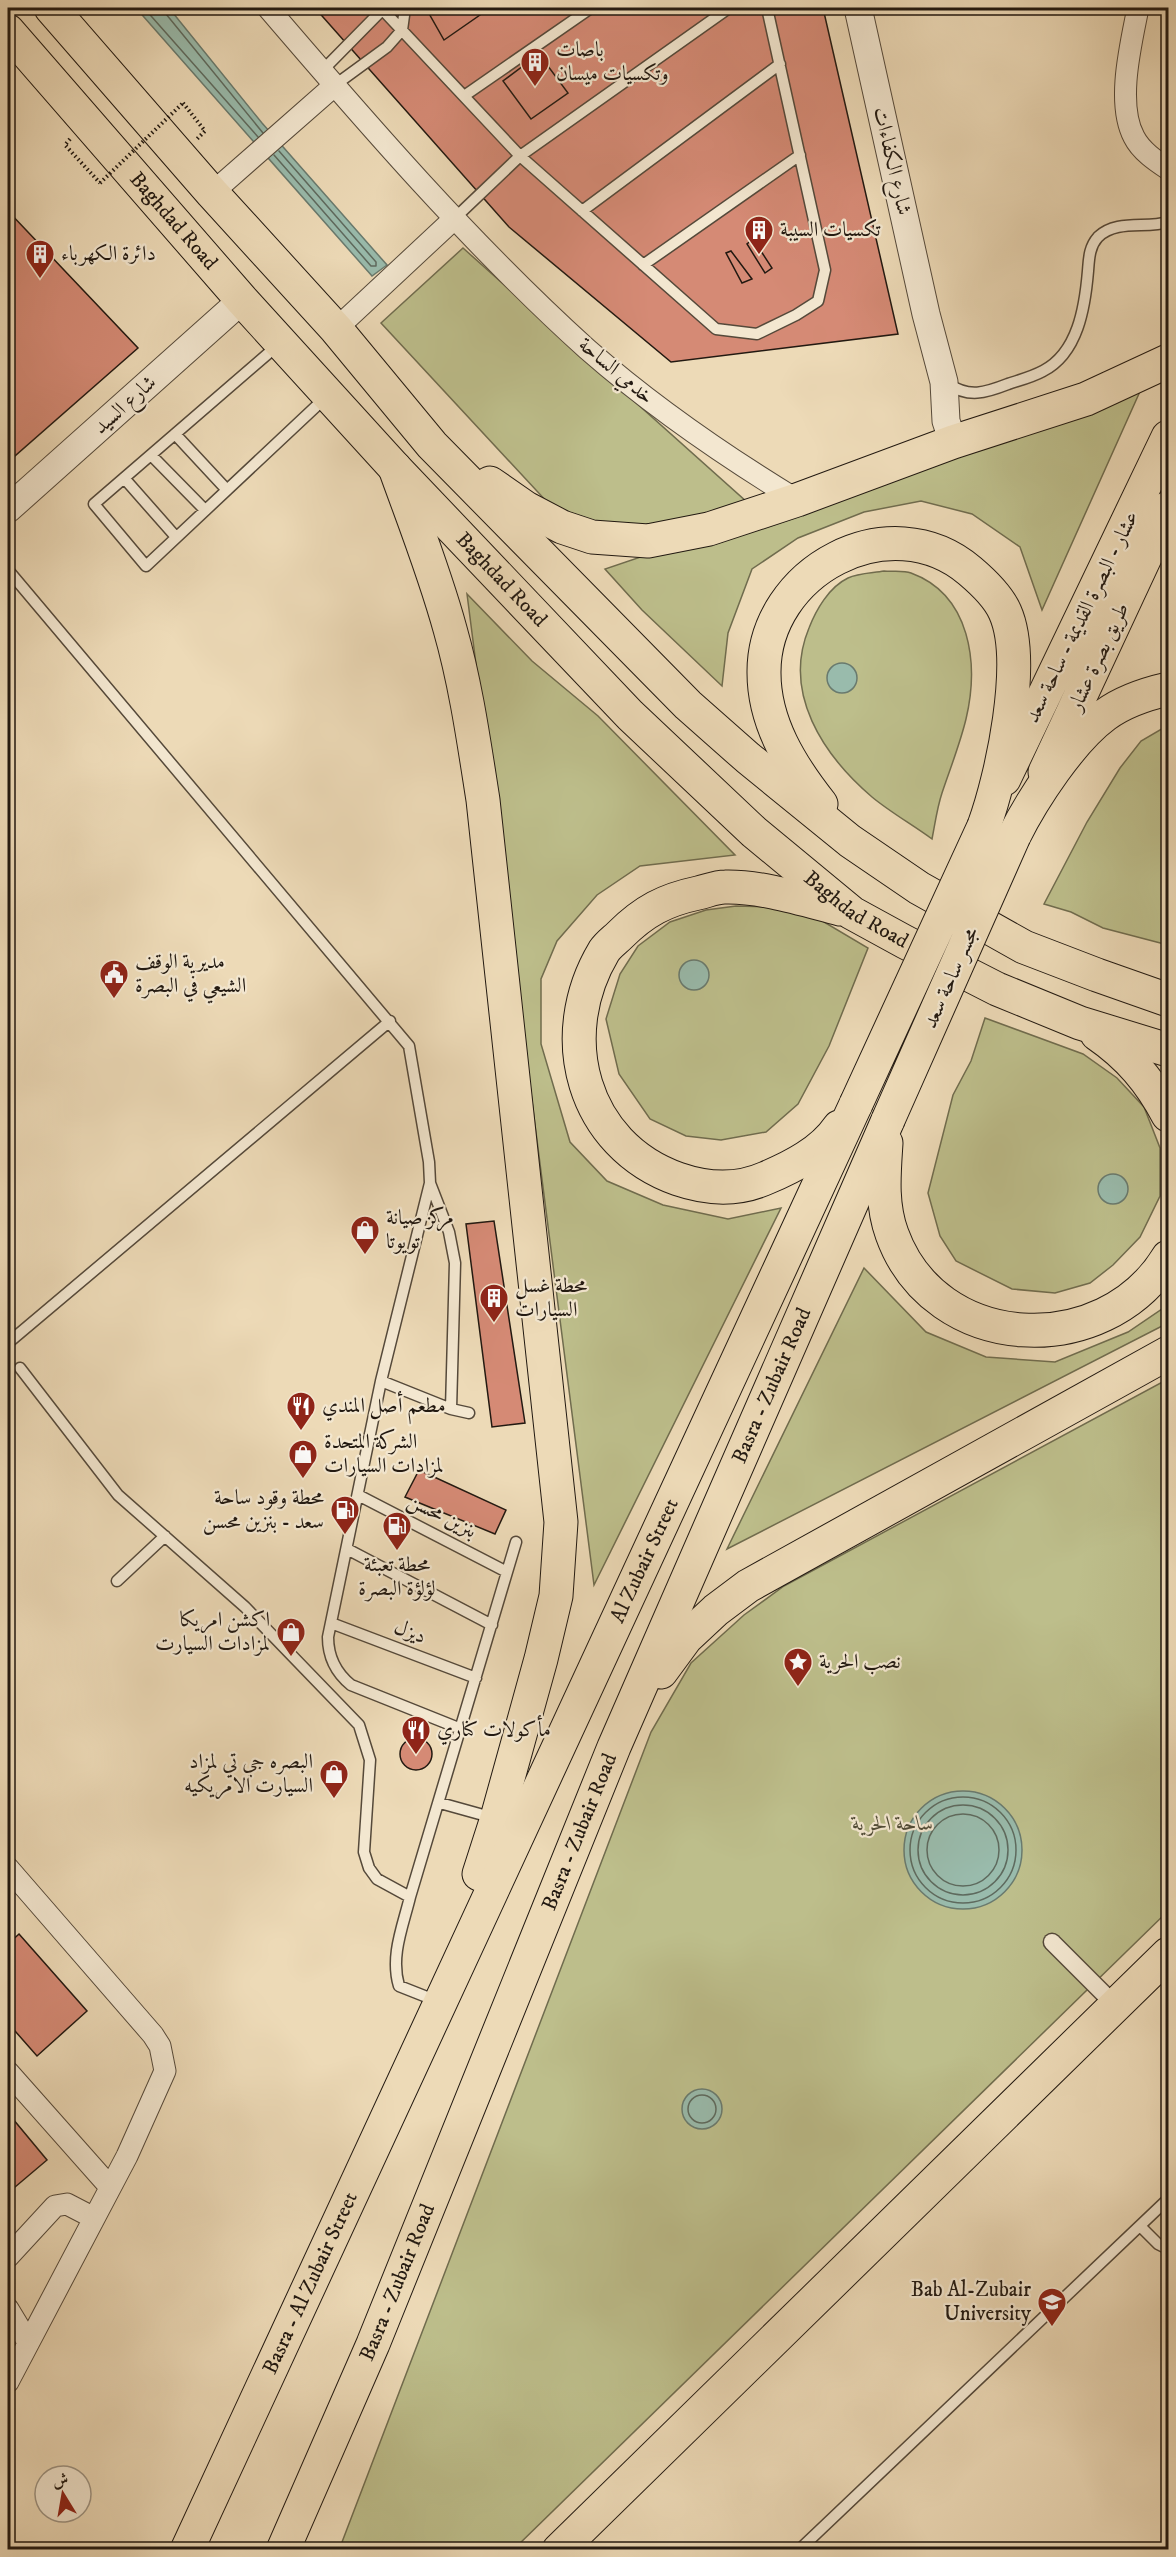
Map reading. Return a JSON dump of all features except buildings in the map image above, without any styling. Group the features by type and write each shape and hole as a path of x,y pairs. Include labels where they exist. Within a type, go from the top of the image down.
{"main road":[{"path":"51,8 212,193 336,329 432,445 688,705 748,758 850,841 919,888 1024,946 1168,1000"},
{"name":"Baghdad Road","path":"8,31 280,343 395,468 630,715 754,832 852,912 997,989 1080,1023"},
{"path":"432,445 526,507 562,527 592,537 648,541 709,529 797,500 953,442 1086,399 1168,361"},
{"name":"عشار - البصرة القديمة - ساحة سعد","path":"998,819 1168,437"},
{"path":"395,468 450,629 469,715 483,800 561,1522 556,1596 541,1659 497,1818 435,2009"},
{"name":"طريق بصرة عشار","path":"1029,806 1168,508"},
{"path":"850,841 804,783 782,746 768,706 764,673 768,644 776,620 787,602 824,564 845,552 873,545 901,543 929,548 956,559 984,583 1005,612 1013,642 1012,678 998,819 1029,806 1074,746 1104,715 1132,699 1168,689"},
{"name":"مجسر ساحة سعد","path":"856,1104 998,819"},
{"name":"مجسر ساحة سعد","path":"888,1120 998,819"},
{"path":"852,912 781,894 724,887 678,897 641,915 605,950 589,985 581,1011 579,1061 590,1099 609,1132 635,1158 659,1172 717,1188 751,1185 791,1167 836,1132 856,1104"},
{"path":"1097,975 1137,982 1168,984"},
{"path":"1080,1023 1168,1050"},
{"path":"1080,1023 1122,1051 1157,1094 1168,1115"},
{"name":"Al Zubair Street","path":"435,2009 856,1104"},
{"path":"888,1120 884,1199 892,1234 911,1270 940,1300 968,1317 1006,1329 1038,1332 1079,1326 1112,1312 1144,1287 1168,1257"},
{"name":"Basra - Zubair Road","path":"283,2550 373,2344 614,1747 888,1120"},
{"path":"614,1747 655,1680 686,1638 716,1610 748,1586 1168,1353"},
{"path":"559,2550 1168,1954"},
{"name":"Basra - Al Zubair Street","path":"187,2550 435,2009"}],"street":[{"name":"خدمي الساحة","path":"268,8 455,218 544,309 638,391 733,460 797,500"},
{"name":"شارع الكفاءات","path":"858,8 926,314 945,382 946,421 953,442"},
{"path":"1138,8 1127,74 1127,110 1134,137 1154,160 1168,169"},
{"path":"212,193 285,129 329,78"},
{"path":"336,329 455,218"},
{"name":"شارع السيد","path":"8,509 242,300"},
{"path":"8,1868 153,2035 160,2046 165,2070 110,2187 8,2382"},
{"path":"1052,1942 1116,2006"},
{"path":"8,2073 110,2187"},
{"path":"8,2257 56,2206 67,2204 94,2218"},
{"path":"8,2309 28,2342"}],"lane":[{"path":"329,78 382,8 520,156 716,329 757,334 819,301 825,270 767,8"},
{"path":"329,78 387,47 402,30 405,8"},
{"path":"464,96 591,8"},
{"path":"455,218 520,156 729,8"},
{"path":"582,210 780,64"},
{"path":"643,265 800,155"},
{"path":"945,382 960,392 978,393 1022,380 1054,365 1076,336 1087,287 1093,243 1111,229 1168,222"},
{"path":"280,343 94,504 146,566 328,395"},
{"path":"175,434 227,490"},
{"path":"151,455 205,510"},
{"path":"124,478 176,537"},
{"path":"8,570 409,1046 429,1162 430,1183 381,1381 328,1637 330,1655 338,1672 351,1684 461,1729"},
{"path":"8,1343 390,1021"},
{"path":"430,1183 449,1232 455,1263 451,1409"},
{"path":"20,1368 118,1495 260,1621 359,1725 370,1760 364,1852 369,1868 377,1879 410,1897"},
{"path":"381,1381 451,1409 469,1413"},
{"name":"بنزين محسن","path":"358,1495 507,1572"},
{"path":"117,1581 165,1536"},
{"path":"435,2009 399,1986 396,1976 396,1955 410,1897 440,1803 516,1542"},
{"path":"347,1549 492,1625"},
{"name":"ديزل","path":"331,1623 476,1678"},
{"path":"440,1803 497,1818"},
{"path":"799,2550 1168,2199"},
{"path":"1140,2226 1158,2244 1168,2249"}],"path":[{"path":"65,145 100,183 183,104 205,131"}],"green space":[{"path":"463,248 748,503 675,525 597,527 548,503 381,323"},
{"path":"1142,387 1042,610 1020,547 972,514 921,501 864,512 798,538 752,569 728,633 722,686 642,610 605,569"},
{"path":"884,571 911,573 931,583 947,597 958,614 966,634 970,654 970,698 966,719 940,799 932,839 879,803 854,780 823,742 804,699 801,676 802,652 809,628 819,607 835,587 848,578"},
{"path":"467,594 532,661 598,716 735,855 640,866 597,895 557,941 541,979 541,1044 570,1142 607,1181 663,1205 728,1219 781,1208 594,1585"},
{"path":"1168,727 1168,945 1103,928 1071,912 1044,904 1087,822 1120,768 1141,741"},
{"path":"736,906 770,907 819,919 868,948 829,1046 798,1104 766,1132 721,1140 686,1136 650,1119 619,1074 606,1019 620,974 638,946 670,922 706,910"},
{"path":"985,1018 1083,1054 1117,1078 1144,1107 1160,1148 1160,1196 1140,1237 1113,1265 1090,1283 1055,1293 1012,1289 956,1261 940,1236 928,1193 953,1095 971,1061"},
{"path":"864,1268 926,1332 986,1357 1055,1362 1128,1332 1168,1305 1168,1323 727,1549"},
{"name":"ساحة الحرية","path":"1168,1379 1168,1911 514,2549 339,2550 651,1732 691,1663 744,1615 784,1586"}],"water":[{"path":"136,8 169,8 262,123 387,265 372,276"},
{"path":"842,663 853,667 857,678 853,689 842,693 831,689 827,678 831,667"},
{"path":"694,960 705,964 709,975 705,986 694,990 683,986 679,975 683,964"},
{"path":"1113,1174 1124,1178 1128,1189 1124,1200 1113,1204 1102,1200 1098,1189 1102,1178"},
{"path":"963,1791 986,1796 1005,1808 1017,1827 1022,1850 1017,1873 1005,1892 986,1904 963,1909 940,1904 921,1892 909,1873 904,1850 909,1827 921,1808 940,1796"},
{"path":"702,2089 710,2090 716,2095 721,2101 721,2117 716,2123 710,2128 702,2129 694,2128 688,2123 683,2117 682,2109 683,2101 688,2095 694,2090"}],"place":[{"name":"باصات وتكسيات ميسان","path":"535,88"},
{"name":"تكسيات السيبة","path":"759,256"},
{"name":"دائرة الكهرباء","path":"40,280"},
{"name":"مديرية الوقف الشيعي في البصرة","path":"114,1000"},
{"name":"مركز صيانة تويوتا","path":"365,1256"},
{"name":"محطة غسل السيارات","path":"494,1324"},
{"name":"مطعم أصل المندي","path":"301,1432"},
{"name":"الشركة المتحدة لمزادات السيارات","path":"303,1480"},
{"name":"محطة وقود ساحة سعد - بنزين محسن","path":"345,1536"},
{"name":"محطة تعبئة لؤلؤة البصرة","path":"397,1552"},
{"name":"اكشن امريكا لمزادات السيارت","path":"291,1658"},
{"name":"نصب الحرية","path":"798,1688"},
{"name":"مأكولات كناري","path":"416,1756"},
{"name":"البصره جي تي لمزاد السيارت الامريكيه","path":"334,1800"},
{"name":"Bab Al-Zubair University","path":"1052,2328"}]}
